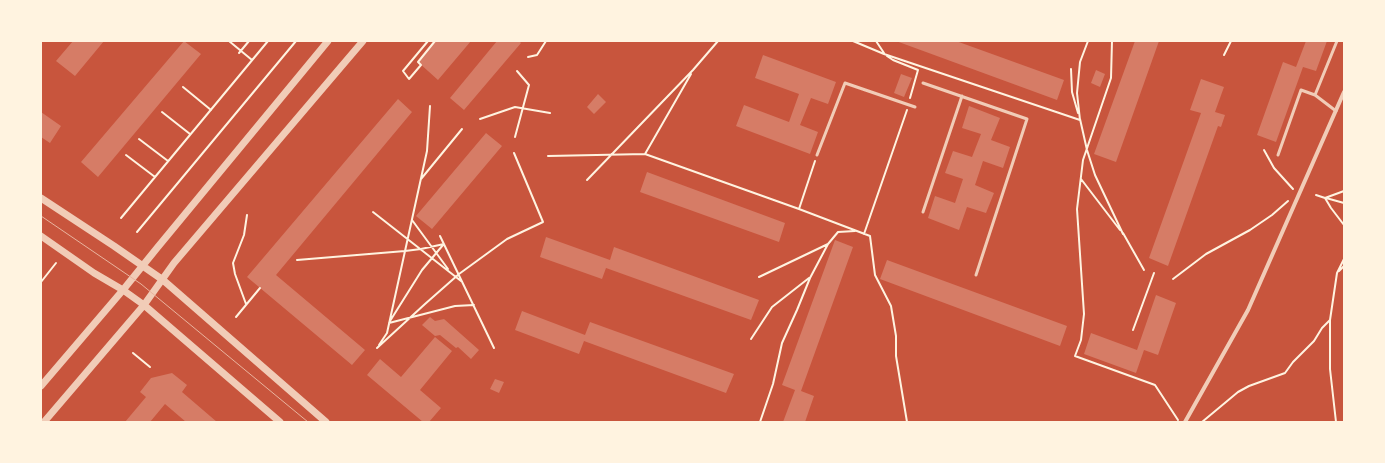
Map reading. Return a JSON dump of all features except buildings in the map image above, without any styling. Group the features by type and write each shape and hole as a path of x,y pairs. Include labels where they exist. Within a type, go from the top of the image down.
{"street":[{"path":"41,386 143,266 328,41"},
{"path":"44,422 144,304 174,263 363,41"},
{"path":"1185,422 1248,310 1344,92"},
{"path":"41,198 163,280 326,422"},
{"path":"41,236 94,273 144,304 280,422"}],"lane":[{"path":"1315,95 1336,41"},
{"path":"817,155 845,83 915,107"},
{"path":"923,83 1027,119 976,275"},
{"path":"1278,155 1301,90 1315,95 1336,111"},
{"path":"923,212 962,96"}],"path":[{"path":"230,41 240,52 252,60"},
{"path":"240,52 249,41"},
{"path":"121,218 268,41"},
{"path":"137,232 296,41"},
{"path":"428,41 403,71 410,79 421,65 418,62 435,41"},
{"path":"528,57 537,55 546,41"},
{"path":"586,180 693,70 718,41"},
{"path":"853,41 884,54 1080,120"},
{"path":"864,234 918,70 893,60 884,54 876,41"},
{"path":"1080,120 1077,92 1080,62 1088,41"},
{"path":"1112,41 1111,78 1083,160 1080,178 1077,208 1084,314 1081,340 1075,356 1155,385 1179,422"},
{"path":"1224,55 1231,41"},
{"path":"1071,69 1072,92 1095,176 1123,234 1144,270"},
{"path":"515,137 530,85 517,70"},
{"path":"645,154 693,70"},
{"path":"183,87 211,110"},
{"path":"430,106 427,151 387,334 378,348 409,318 459,274 507,239 543,222 514,153"},
{"path":"480,118 515,107 550,113"},
{"path":"162,112 190,134"},
{"path":"420,180 462,129"},
{"path":"139,139 168,161"},
{"path":"1264,150 1274,168 1294,189 1291,195"},
{"path":"548,156 645,154 870,236 875,274 891,306 896,336 896,356 907,422"},
{"path":"126,155 155,177"},
{"path":"799,209 817,155"},
{"path":"1080,178 1123,234"},
{"path":"1325,198 1344,191"},
{"path":"1316,195 1344,203"},
{"path":"1325,198 1344,225"},
{"path":"1173,279 1206,254 1250,230 1289,200"},
{"path":"373,212 463,282"},
{"path":"246,215 244,235 233,263 246,304"},
{"path":"412,220 450,273"},
{"path":"760,422 773,384 782,343 810,278 828,244 838,232 856,231"},
{"path":"440,236 494,348"},
{"path":"297,260 405,252 444,244"},
{"path":"389,323 422,270 444,244"},
{"path":"759,277 828,244"},
{"path":"1336,422 1330,368 1330,320 1337,273 1344,259"},
{"path":"41,282 56,263"},
{"path":"1337,273 1344,266"},
{"path":"1134,330 1154,273"},
{"path":"751,339 772,307 810,278"},
{"path":"236,317 260,288"},
{"path":"389,323 455,306 474,305"},
{"path":"1202,422 1243,389 1285,373 1330,320"},
{"path":"133,353 150,367"}],"tram line":[{"path":"41,216 141,284 308,422"}]}
